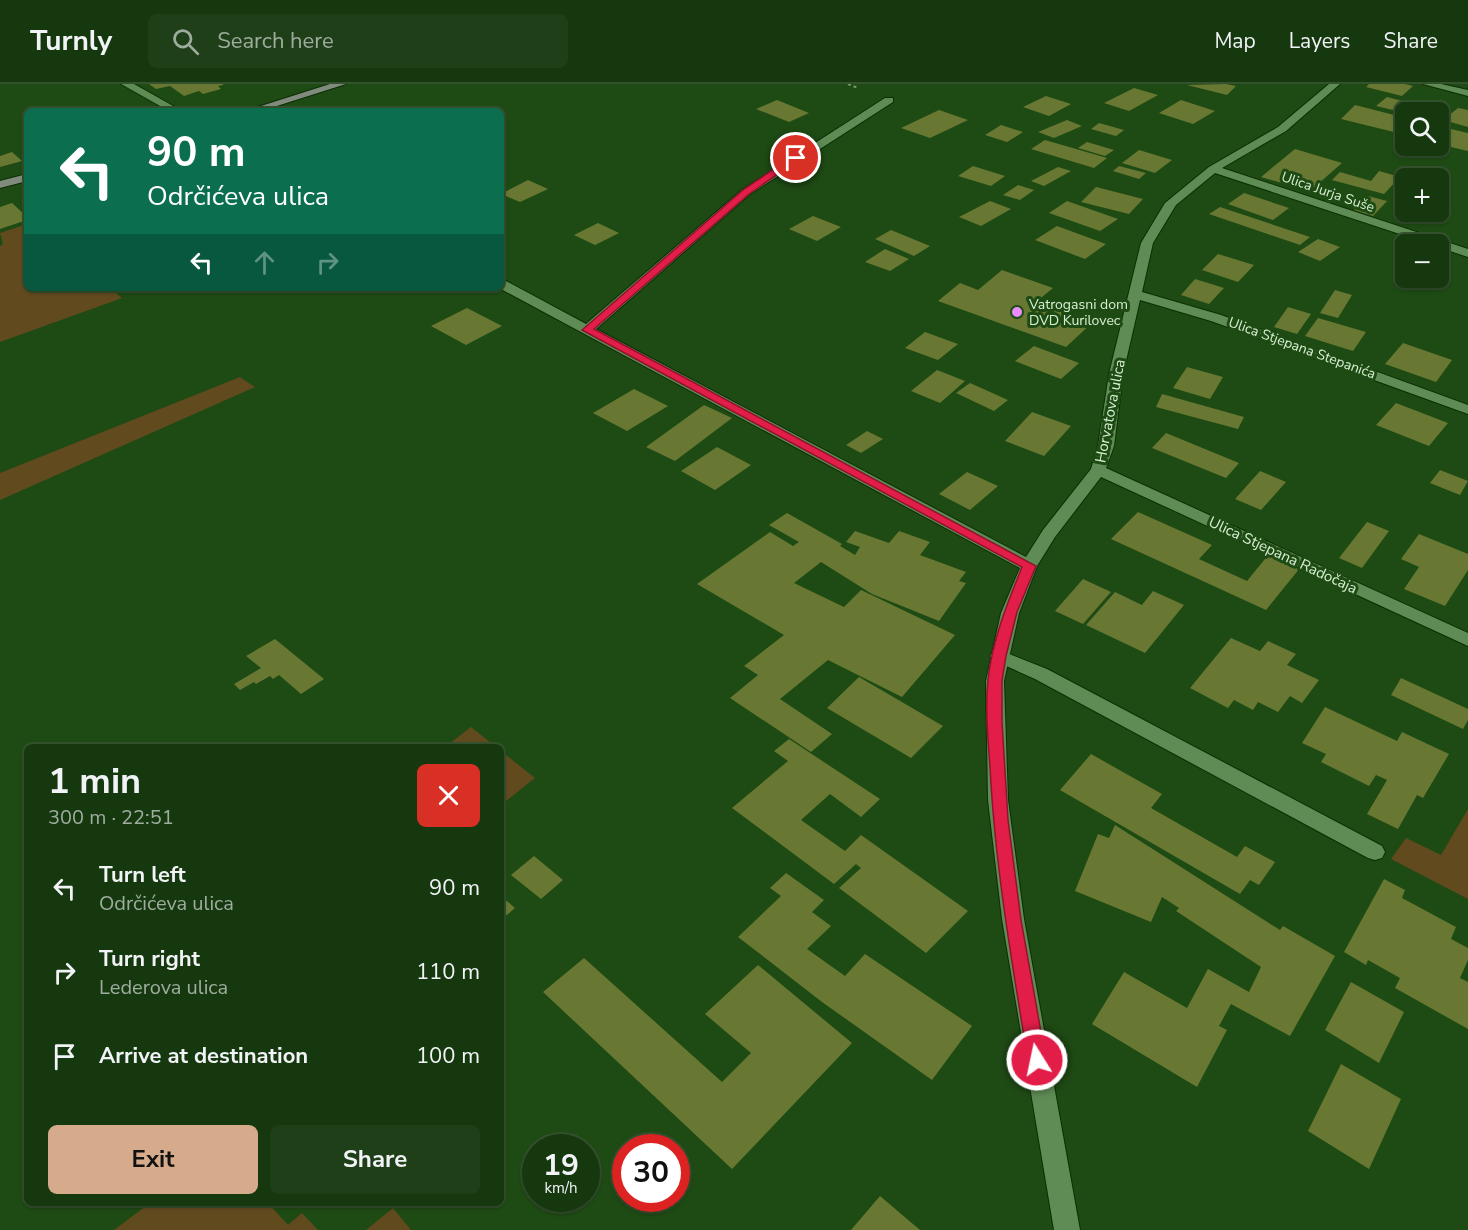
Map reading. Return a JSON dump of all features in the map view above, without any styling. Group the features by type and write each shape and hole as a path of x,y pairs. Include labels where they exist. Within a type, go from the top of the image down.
{"main road":[{"path":"260,108 341,84"},
{"path":"0,185 24,178"}],"street":[{"path":"126,84 171,108"},
{"name":"Horvatova ulica","path":"1067,1230 1013,920 998,800 995,681 999,656 1010,612 1029,566 1049,534 1098,470 1106,446 1116,374 1146,243 1171,203 1213,169 1282,129 1335,84"},
{"path":"1428,84 1468,93"},
{"path":"587,330 746,192 890,100"},
{"name":"Ulica Jurja Suše","path":"1213,169 1468,253"},
{"path":"504,286 1029,566"},
{"name":"Ulica Stjepana Stepanića","path":"1134,294 1216,318 1468,410"},
{"name":"Ulica Stjepana Radočaja","path":"1098,470 1468,640"},
{"path":"999,656 1041,674 1375,852"}],"shaded area":[{"path":"24,225 24,291 114,291 122,298 0,342 0,246 3,244 0,233"},
{"path":"240,377 255,387 0,500 0,473"},
{"path":"471,727 492,744 449,744"},
{"path":"504,753 535,778 504,803"},
{"path":"1468,809 1468,899 1391,859 1406,838 1441,855"},
{"path":"146,1206 271,1206 288,1225 302,1213 318,1230 114,1230"},
{"path":"393,1208 411,1230 366,1230"}],"building":[{"path":"149,84 223,85 218,86 221,89 203,94 199,91 184,96 170,86 156,89"},
{"path":"1369,84 1413,86 1402,96 1366,87"},
{"path":"1187,85 1236,86 1227,95"},
{"path":"1134,88 1158,95 1129,111 1104,103"},
{"path":"1046,96 1071,104 1049,116 1023,107"},
{"path":"1387,97 1406,102 1395,102 1395,110 1376,106"},
{"path":"777,100 809,113 789,122 756,109"},
{"path":"1181,100 1215,111 1193,124 1159,113"},
{"path":"1355,105 1395,115 1395,132 1341,119"},
{"path":"1458,108 1468,110 1468,127 1449,122 1449,115"},
{"path":"939,110 968,120 930,138 901,128"},
{"path":"1067,120 1082,126 1054,138 1038,132"},
{"path":"1099,123 1124,130 1116,136 1091,129"},
{"path":"1001,125 1023,132 1007,142 985,135"},
{"path":"1449,129 1468,133 1468,151 1449,147"},
{"path":"1045,140 1107,158 1094,168 1031,149"},
{"path":"1087,142 1114,150 1105,156 1078,148"},
{"path":"1295,149 1342,163 1310,191 1261,177"},
{"path":"1139,150 1172,160 1155,173 1122,163"},
{"path":"12,152 22,161 0,167 0,156"},
{"path":"973,166 1005,176 991,186 958,176"},
{"path":"1119,166 1146,173 1139,179 1113,171"},
{"path":"1058,167 1071,171 1044,186 1031,181"},
{"path":"1379,171 1395,176 1395,182 1384,194 1332,180 1340,172 1371,181"},
{"path":"528,180 548,189 520,202 504,195 504,192"},
{"path":"1018,185 1034,190 1020,200 1003,195"},
{"path":"1096,187 1143,199 1129,214 1081,202"},
{"path":"1244,193 1289,208 1273,220 1228,204"},
{"path":"1368,196 1387,201 1373,216 1354,210"},
{"path":"990,201 1011,209 981,226 959,217"},
{"path":"1067,201 1118,219 1100,231 1049,213"},
{"path":"12,203 24,214 24,221 0,229 0,207"},
{"path":"1220,207 1310,237 1300,245 1209,214"},
{"path":"813,216 841,227 817,241 789,229"},
{"path":"598,223 619,233 595,245 574,235"},
{"path":"1057,226 1106,244 1085,259 1035,240"},
{"path":"891,230 930,246 914,256 875,239"},
{"path":"1318,239 1340,247 1320,261 1298,252"},
{"path":"885,249 909,259 890,271 865,262"},
{"path":"1218,254 1254,265 1238,282 1202,270"},
{"name":"Vatrogasni dom DVD Kurilovec","path":"1002,270 1053,288 1036,302 1093,322 1066,347 938,301 960,283 978,290"},
{"path":"1195,279 1224,288 1209,304 1181,295"},
{"path":"1335,290 1352,295 1338,318 1320,313"},
{"path":"1288,307 1311,314 1297,334 1274,327"},
{"path":"467,308 502,326 466,345 431,326"},
{"path":"1318,318 1366,332 1353,351 1305,336"},
{"path":"925,332 958,344 938,360 905,348"},
{"path":"1403,343 1452,360 1436,382 1385,364"},
{"path":"1034,346 1079,363 1061,379 1015,361"},
{"path":"1187,367 1223,377 1210,399 1173,388"},
{"path":"937,370 965,381 940,403 911,391"},
{"path":"970,383 1008,400 994,411 956,393"},
{"path":"634,389 668,406 627,431 593,413"},
{"path":"1162,394 1244,417 1238,429 1156,407"},
{"path":"1396,403 1448,423 1429,446 1376,425"},
{"path":"704,405 732,418 675,461 646,447"},
{"path":"1032,412 1071,426 1044,456 1005,441"},
{"path":"867,431 883,439 861,453 846,445"},
{"path":"1166,433 1239,463 1226,478 1152,448"},
{"path":"717,447 751,465 715,490 681,471"},
{"path":"1440,470 1468,481 1460,495 1430,483"},
{"path":"1260,471 1286,482 1261,510 1235,499"},
{"path":"967,472 998,486 970,510 939,494"},
{"path":"1138,512 1212,545 1199,559 1247,581 1269,554 1300,568 1266,610 1111,539"},
{"path":"787,513 842,544 840,546 855,555 860,547 846,542 855,531 889,543 899,531 930,542 920,555 966,572 959,581 966,583 939,621 872,594 821,562 794,583 844,607 861,590 955,635 902,697 828,660 780,699 832,734 811,752 730,698 758,675 744,666 784,635 697,584 770,532 793,546 799,542 769,525"},
{"path":"1367,522 1389,531 1362,568 1339,558"},
{"path":"1419,534 1468,554 1468,570 1445,606 1404,589 1419,567 1401,559"},
{"path":"1083,579 1111,592 1083,624 1055,611"},
{"path":"1153,591 1184,605 1145,653 1086,625 1115,592 1142,605"},
{"path":"1231,638 1260,651 1268,641 1296,654 1287,665 1319,680 1302,703 1290,696 1278,712 1258,702 1253,710 1234,700 1228,708 1190,688"},
{"path":"275,639 324,679 301,694 279,675 273,679 270,676 256,684 254,682 240,690 234,684 261,668 246,656"},
{"path":"859,677 943,726 911,758 827,708"},
{"path":"1401,678 1468,709 1468,720 1463,729 1391,695"},
{"path":"1325,707 1397,741 1402,732 1449,754 1423,798 1417,795 1398,829 1367,814 1387,780 1376,775 1369,786 1321,762 1326,754 1302,743"},
{"path":"789,739 880,799 861,817 830,794 801,820 845,851 861,835 968,911 926,953 839,888 861,868 856,864 834,884 732,808 788,761 774,751"},
{"path":"1091,754 1162,794 1151,808 1237,857 1245,846 1275,862 1259,885 1250,880 1240,894 1060,790"},
{"path":"1115,825 1280,930 1283,926 1335,956 1290,1036 1231,1004 1219,1026 1227,1030 1197,1087 1092,1024 1124,972 1187,1008 1208,969 1249,992 1261,967 1176,911 1179,908 1162,897 1151,922 1075,891 1098,834 1109,838"},
{"path":"534,856 563,880 541,899 511,875"},
{"path":"786,873 824,900 812,912 831,926 807,949 845,976 865,954 972,1026 932,1080 822,1002 738,937 781,896 770,888"},
{"path":"1384,879 1405,890 1402,898 1456,927 1451,939 1468,948 1468,960 1460,978 1468,982 1468,1029 1395,988 1400,978 1368,960 1366,965 1344,952"},
{"path":"504,899 515,908 504,917"},
{"path":"584,958 722,1082 751,1053 705,1014 758,965 852,1043 732,1169 543,992"},
{"path":"1351,982 1404,1012 1379,1063 1325,1030"},
{"path":"1341,1064 1401,1099 1369,1169 1308,1131"},
{"path":"880,1196 920,1230 851,1230"}],"place":[{"name":"Vatrogasni dom DVD Kurilovec","path":"1017,312"}],"route":[{"path":"796,158 746,192 587,330 1029,566 1010,612 999,656 995,681 995,722 1000,820 1013,920 1037,1060"}]}
